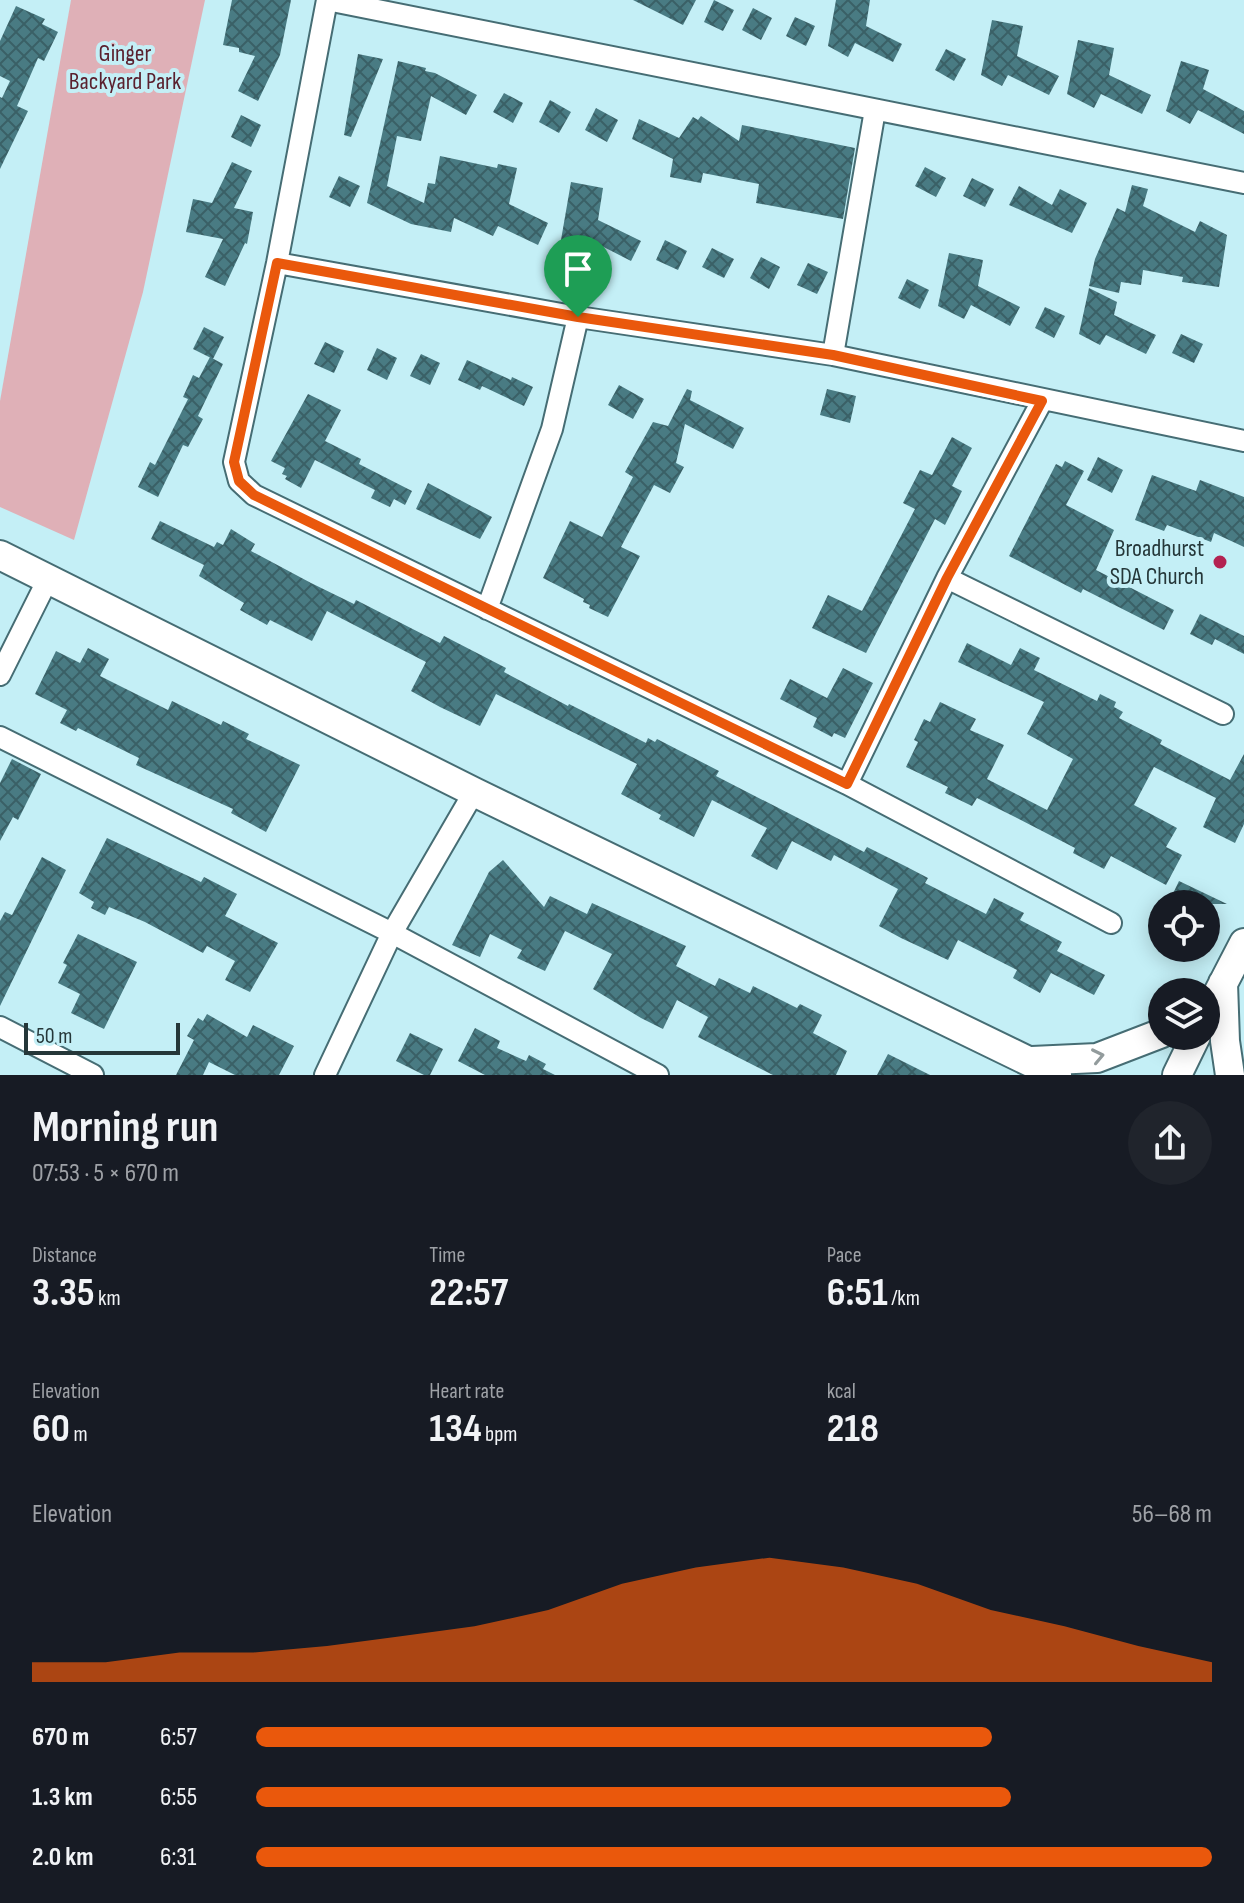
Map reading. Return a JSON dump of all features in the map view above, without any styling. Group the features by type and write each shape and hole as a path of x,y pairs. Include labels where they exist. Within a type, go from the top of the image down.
{"street":[{"path":"1111,923 847,784 254,495 239,481 234,462 277,263 327,0 1244,183"},
{"path":"833,355 875,110"},
{"path":"277,263 578,317 833,355 1244,441"},
{"path":"487,609 552,429 578,317"},
{"path":"847,784 947,578 1042,401"},
{"path":"0,555 1034,1068 1057,1075"},
{"path":"947,578 1223,714"},
{"path":"0,675 48,579"},
{"path":"0,737 392,933 658,1075"},
{"path":"325,1075 392,933 474,792"},
{"path":"1220,984 1244,943"},
{"path":"1220,1016 1230,1075"},
{"path":"0,1027 93,1075"},
{"path":"1034,1068 1097,1058 1148,1038"},
{"path":"1177,1075 1189,1050"}],"green space":[{"name":"Ginger Backyard Park","path":"71,0 205,0 143,292 74,540 0,507 0,401"}],"building":[{"path":"232,0 291,0 280,55 258,101 238,91 255,56 223,45"},
{"path":"633,0 696,0 683,25"},
{"path":"714,0 734,10 723,31 704,22"},
{"path":"836,0 870,0 866,26 902,44 893,62 855,43 848,57 828,46"},
{"path":"16,6 45,19 42,24 58,32 44,61 38,58 17,106 28,111 0,169 0,97 10,81 0,76 0,41"},
{"path":"753,8 772,18 761,40 742,30"},
{"path":"795,17 815,26 806,46 786,36"},
{"path":"992,20 1023,26 1017,56 1059,76 1049,95 1008,75 1002,86 981,75"},
{"path":"1078,40 1114,48 1109,75 1151,95 1142,114 1101,94 1094,108 1067,94"},
{"path":"946,49 966,59 954,81 935,70"},
{"path":"358,54 383,59 351,137 344,135"},
{"path":"398,61 426,68 425,71 477,95 466,115 431,96 421,141 397,136 387,186 424,203 428,183 435,184 440,156 497,168 498,164 517,168 509,204 548,223 538,245 498,226 493,236 454,218 451,232 411,224 367,203"},
{"path":"1181,61 1209,70 1203,89 1244,111 1244,134 1198,110 1190,124 1166,111"},
{"path":"504,93 523,103 513,123 493,112"},
{"path":"550,100 571,112 559,133 539,122"},
{"path":"596,108 618,120 607,142 585,130"},
{"path":"241,115 261,125 251,147 231,137"},
{"path":"701,116 739,141 742,125 855,148 843,219 756,203 759,184 703,173 701,183 670,177 673,159 632,139 639,119 679,138 693,117 698,120"},
{"path":"232,162 252,171 234,208 253,212 247,244 225,286 205,277 223,239 186,232 193,199 212,203"},
{"path":"925,167 946,178 936,197 915,186"},
{"path":"339,176 360,186 350,207 329,197"},
{"path":"972,178 994,189 985,207 963,196"},
{"path":"571,182 603,188 598,220 641,241 631,261 590,240 584,251 561,240"},
{"path":"1132,185 1148,189 1143,206 1195,232 1200,221 1227,235 1219,287 1182,282 1183,277 1143,270 1141,285 1121,282 1119,293 1089,286 1095,259 1117,208 1125,212"},
{"path":"1019,186 1052,205 1060,189 1087,203 1072,233 1009,205"},
{"path":"665,240 687,251 678,270 656,260"},
{"path":"712,248 734,259 724,278 702,267"},
{"path":"949,253 983,260 978,286 1020,307 1010,326 971,305 964,319 938,306"},
{"path":"761,257 780,267 769,289 750,278"},
{"path":"808,263 828,272 817,294 797,285"},
{"path":"907,279 929,290 920,309 898,298"},
{"path":"1089,288 1117,302 1114,315 1156,335 1146,354 1106,335 1100,345 1079,334"},
{"path":"1045,307 1065,316 1054,338 1035,328"},
{"path":"204,327 224,337 213,359 193,349"},
{"path":"1181,334 1203,344 1194,363 1172,353"},
{"path":"325,342 344,351 334,373 314,364"},
{"path":"377,348 397,358 387,380 367,370"},
{"path":"421,354 440,363 430,385 410,376"},
{"path":"210,357 223,364 198,416 203,419 188,447 183,445 158,497 138,487 150,462 155,465 188,399 183,397 193,375 199,378"},
{"path":"467,360 533,387 524,406 482,386 480,390 458,380"},
{"path":"619,385 644,399 633,419 608,405"},
{"path":"687,389 692,391 690,400 744,428 733,449 685,424 676,463 684,467 670,493 654,485 621,547 640,556 608,617 589,608 584,599 543,578 570,521 602,537 633,477 625,472 653,422 668,426"},
{"path":"827,389 856,396 850,423 820,415"},
{"path":"308,394 341,410 325,441 361,459 359,464 412,491 405,505 394,499 390,507 371,498 375,490 315,460 301,488 285,479 287,476 282,474 285,468 271,461"},
{"path":"952,437 972,448 952,486 962,491 945,525 935,519 866,653 812,628 828,595 862,611 915,509 903,503 920,470 932,475"},
{"path":"1098,457 1123,470 1112,493 1087,480"},
{"path":"1065,461 1084,471 1066,505 1114,530 1096,570 1174,610 1164,630 1009,556 1056,464 1062,467"},
{"path":"1152,475 1196,491 1200,480 1244,497 1244,547 1214,533 1211,542 1167,525 1164,531 1135,520"},
{"path":"428,483 492,517 480,539 416,509"},
{"path":"160,521 214,547 217,542 223,545 231,529 255,544 251,551 311,583 354,604 356,600 440,643 444,636 506,668 504,672 568,706 646,743 648,738 655,742 657,739 719,771 716,776 864,852 867,847 907,867 928,878 925,883 986,914 994,898 1024,913 1020,920 1062,942 1057,951 1105,975 1094,995 1051,973 1040,993 1013,978 1017,970 958,940 948,960 901,938 879,926 898,889 834,855 831,861 792,841 777,870 751,856 767,828 712,800 694,837 621,794 637,764 496,694 480,726 440,707 411,691 426,662 327,611 312,641 270,620 267,625 240,610 244,603 199,576 204,565 151,539"},
{"path":"1200,614 1244,636 1244,654 1215,639 1212,645 1190,634"},
{"path":"967,643 1011,665 1020,648 1040,658 1034,670 1097,701 1100,694 1116,702 1114,707 1123,712 1119,718 1162,740 1160,744 1230,780 1244,754 1244,824 1235,843 1203,827 1216,798 1154,767 1134,805 1177,828 1166,847 1182,855 1166,885 1111,856 1104,869 1073,853 1075,848 1015,817 977,798 972,806 945,793 948,787 906,767 918,742 914,740 924,719 930,722 940,702 976,719 970,730 1004,745 987,779 1047,810 1073,759 1027,734 1044,702 958,662"},
{"path":"88,648 109,659 100,676 168,710 172,701 221,725 223,721 249,734 246,739 300,765 266,832 231,813 233,809 136,765 139,758 78,728 76,731 60,723 67,710 35,694 56,651 80,663"},
{"path":"843,668 873,683 845,738 834,733 832,737 813,727 817,718 780,699 790,679 827,698"},
{"path":"12,759 41,774 18,820 13,817 0,841 0,783"},
{"path":"107,838 201,882 204,877 237,894 225,916 278,943 250,992 225,980 235,961 207,946 203,953 109,907 105,915 91,908 94,902 79,893"},
{"path":"42,857 66,870 0,1006 0,921 5,912 12,915"},
{"path":"503,860 544,907 550,896 587,914 592,903 686,946 676,966 715,986 719,978 750,993 753,986 797,1008 800,1004 822,1015 813,1033 847,1051 836,1075 773,1075 698,1037 708,1017 677,1000 663,1029 641,1018 593,989 612,954 565,931 545,971 517,958 522,950 490,934 480,957 452,945 489,872"},
{"path":"1179,881 1198,890 1175,890"},
{"path":"78,934 137,962 104,1029 71,1013 80,994 58,983 67,965 63,963"},
{"path":"207,1014 247,1037 253,1025 294,1046 279,1075 235,1075 209,1062 203,1075 176,1075 194,1040 187,1036 198,1018 203,1021"},
{"path":"475,1028 500,1041 497,1048 526,1061 529,1055 546,1064 543,1069 555,1075 485,1075 458,1061"},
{"path":"410,1033 443,1049 430,1075 396,1061"},
{"path":"888,1054 930,1075 877,1075"}],"place":[{"name":"Broadhurst SDA Church","path":"1220,562"}],"route":[{"path":"277,263 578,317 833,355 1042,401 947,578 847,784 254,495 239,481 234,462 277,263"}]}
